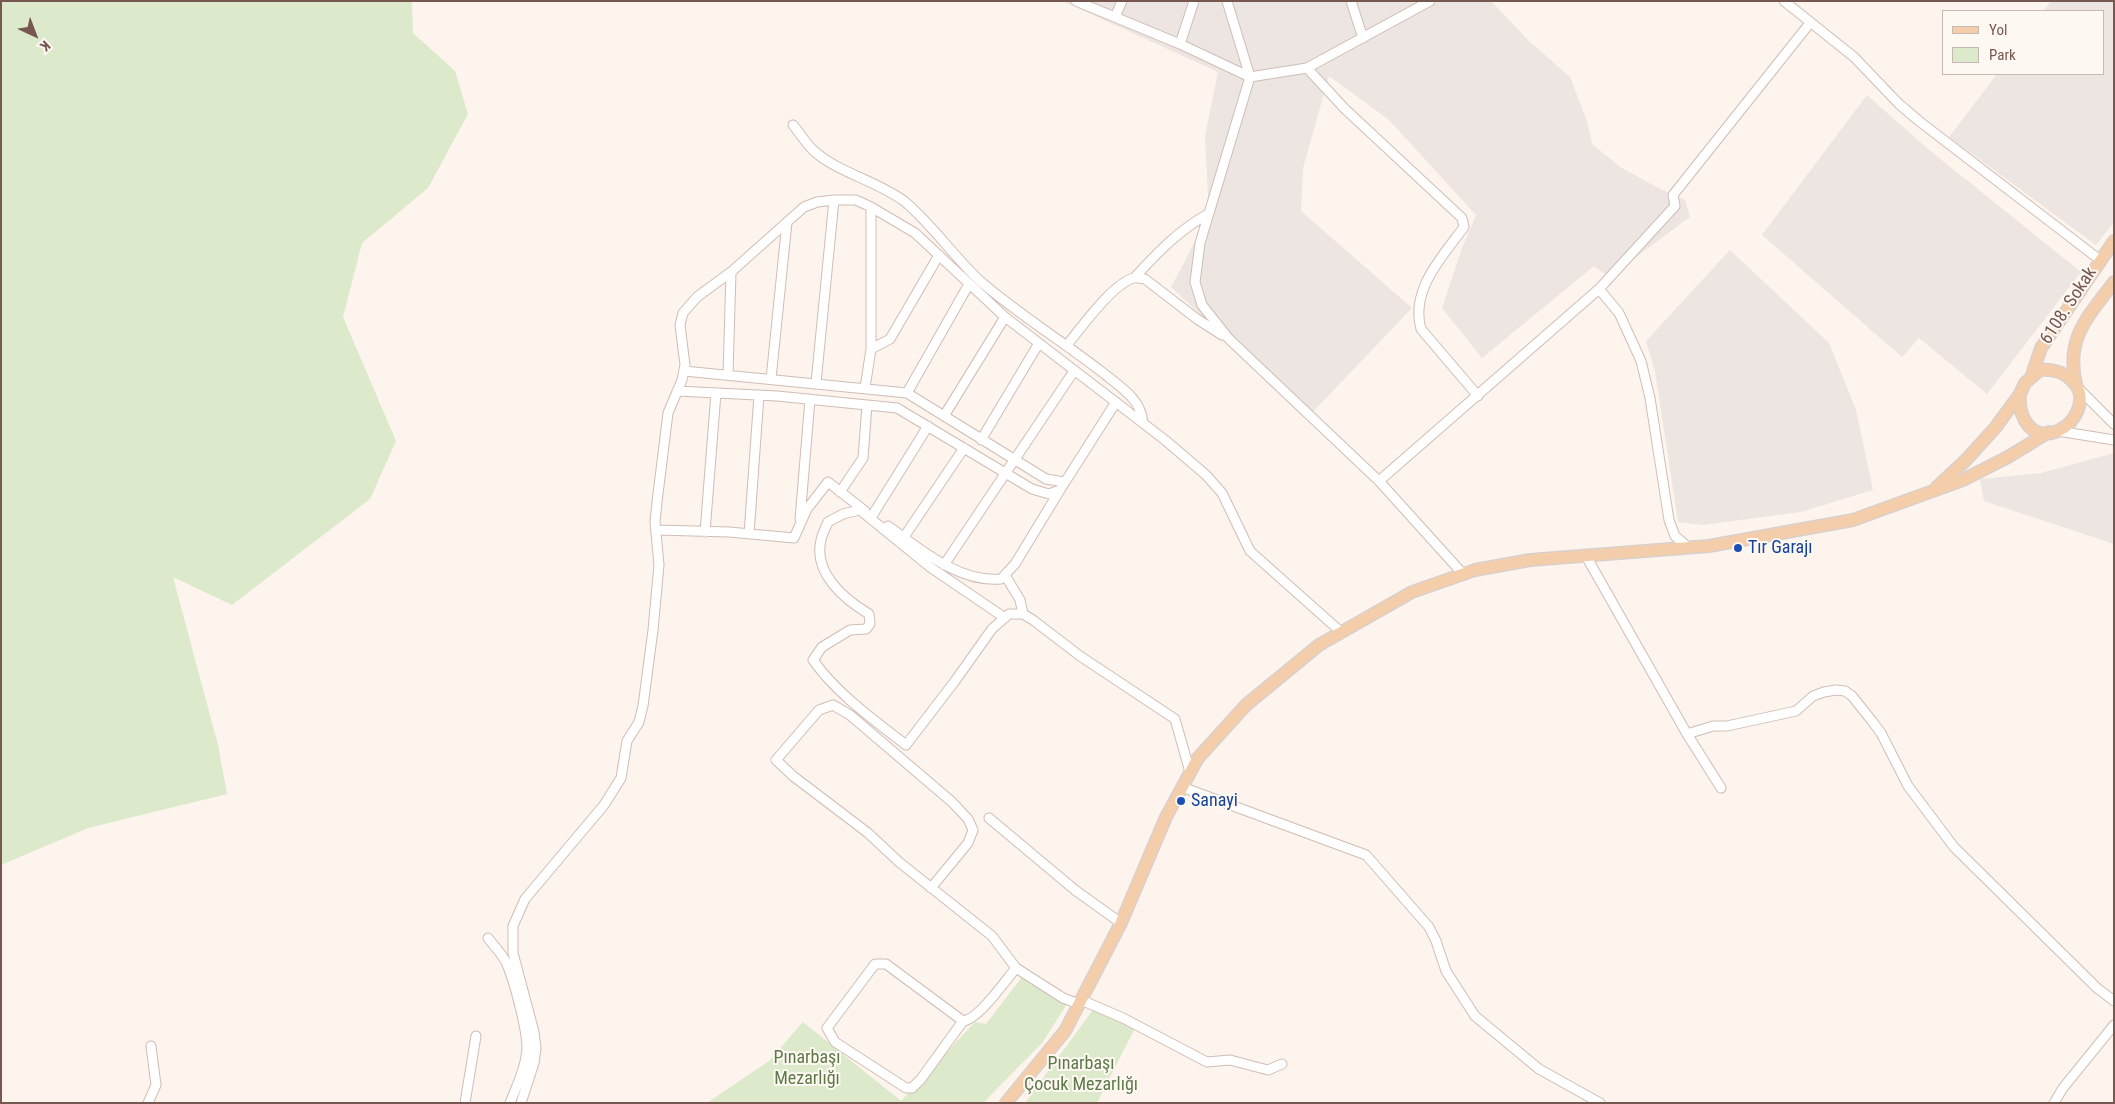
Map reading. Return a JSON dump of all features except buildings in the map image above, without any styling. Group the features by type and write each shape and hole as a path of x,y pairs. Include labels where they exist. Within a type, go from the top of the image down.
{"main road":[{"name":"6108. Sokak","path":"2032,375 2041,348 2114,241"},
{"name":"6108. Sokak","path":"2078,387 2072,355 2075,340 2114,282"},
{"path":"1006,1103 1065,1031 1121,923 1166,817 1198,758 1246,705 1319,645 1412,592 1475,570 1530,560 1689,548 1757,538 1853,520 1963,480 2054,432 2074,418 2081,398 2078,387 2067,375 2059,371 2040,370 2032,375 1989,435 1935,490"},
{"path":"2020,394 2020,411 2027,425 2034,430 2054,432"}],"street":[{"path":"1076,1 1180,44 1250,77 1306,68 1430,1"},
{"path":"1116,17 1122,1"},
{"path":"1180,44 1194,1"},
{"path":"1227,1 1250,77 1200,243 1195,282 1202,305 1229,339 1379,481 1464,574"},
{"path":"1351,1 1363,38"},
{"path":"1784,1 1854,57 1899,104 1919,121 2100,260"},
{"path":"1379,481 1599,289 1675,206 1673,195 1810,23"},
{"path":"1306,68 1345,109 1462,218 1464,227 1433,269 1423,289 1418,318 1421,329 1478,396"},
{"path":"793,125 815,152 836,165 879,185 905,202 979,280 1012,307 1067,345 1133,397 1142,411 1143,423"},
{"path":"816,383 834,200"},
{"path":"521,1103 534,1064 536,1048 534,1032 513,953 513,926 525,898 604,805 621,778 628,741 639,722 643,706 653,630 659,565 655,522 664,444 668,413 685,365 680,325 683,313 697,297 731,272 804,207 817,202 856,200 915,233 1004,317 1143,423 1206,475 1222,493 1250,551 1341,632"},
{"path":"865,388 871,349 871,207"},
{"path":"1067,345 1104,300 1124,283 1135,278 1159,251 1186,226 1208,214"},
{"path":"771,379 787,222"},
{"path":"871,349 890,339 939,255"},
{"path":"728,375 731,272"},
{"path":"1135,278 1145,279 1197,319 1229,339"},
{"path":"907,393 969,284"},
{"path":"1599,289 1619,313 1641,361 1650,398 1669,520 1675,536 1689,548"},
{"path":"944,416 1004,317"},
{"path":"981,440 1039,343"},
{"path":"684,371 907,393 981,440 1046,479 1062,486"},
{"path":"944,565 1074,371"},
{"path":"2078,387 2114,424"},
{"path":"677,391 759,395 897,408 1032,490 1048,494 1062,486"},
{"path":"705,532 716,393"},
{"path":"749,534 759,395"},
{"path":"800,524 810,399"},
{"path":"657,530 794,538 807,509 828,482 872,516 944,565 988,580 1001,579 1015,564 1116,402"},
{"path":"840,492 863,458 867,405"},
{"path":"872,516 928,426"},
{"path":"2054,432 2114,440"},
{"path":"904,537 964,448"},
{"path":"1005,618 930,567 860,510 842,514 828,522 820,541 821,561 830,582 852,604 869,614 870,624 866,629 850,630 822,647 813,660 821,673 864,712 906,745 992,629 1005,618 1009,614 1023,614 1080,656 1174,719 1190,772"},
{"path":"1586,556 1687,734 1721,788"},
{"path":"1005,575 1020,600 1023,614"},
{"path":"1687,734 1713,726 1727,726 1796,711 1813,696 1836,690 1845,691 1852,696 1881,733 1908,786 1954,847 2097,988 2114,1001"},
{"path":"931,888 968,843 973,830 968,819 952,802 850,715 833,706 819,710 776,760 793,776 868,833 899,862 931,888 992,936 1016,968 1064,998 1123,1018 1207,1062 1230,1060 1268,1070 1282,1064"},
{"path":"1182,787 1366,855 1428,927 1436,941 1446,971 1475,1016 1539,1069 1600,1103"},
{"path":"989,818 1075,890 1121,923"},
{"path":"488,938 506,960 526,1036 527,1048 522,1072 510,1103"},
{"path":"963,1021 886,964 875,964 826,1028 835,1042 906,1088 912,1088 921,1079 963,1021 968,1020 988,1001 1016,968"},
{"path":"2054,1103 2063,1088 2114,1025"},
{"path":"465,1103 476,1036"},
{"path":"148,1103 156,1085 151,1046"}],"shaded area":[{"path":"1062,1 1491,1 1530,42 1570,77 1587,121 1592,144 1620,167 1660,189 1685,200 1690,217 1609,277 1594,266 1482,358 1442,308 1462,248 1476,215 1389,120 1329,76 1303,168 1301,211 1412,308 1309,416 1171,287 1209,215 1205,136 1218,72"},
{"path":"2051,1 2111,1 2114,3 2114,222 2096,245 1949,137 1996,75 2105,75 2105,10 2044,10"},
{"path":"1867,95 1928,149 2081,272 1987,394 1919,338 1902,357 1762,235"},
{"path":"1730,250 1829,343 1856,410 1873,490 1801,512 1703,525 1678,522 1655,371 1646,341"},
{"path":"2114,453 2114,544 1984,501 1980,479 2041,473"}],"green space":[{"path":"1,1 412,1 413,33 455,71 468,114 428,188 362,243 343,317 396,441 370,499 232,605 173,577 218,745 227,794 88,828 1,865"},
{"name":"Pınarbaşı Mezarlığı","path":"1022,977 1067,1004 1042,1043 983,1103 707,1103 769,1061 803,1022 901,1101 975,1022 986,1024"},
{"name":"Pınarbaşı Çocuk Mezarlığı","path":"1095,1007 1135,1028 1097,1103 1025,1103"}],"place":[{"name":"Tır Garajı","path":"1738,548"},
{"name":"Sanayi","path":"1181,801"}]}
